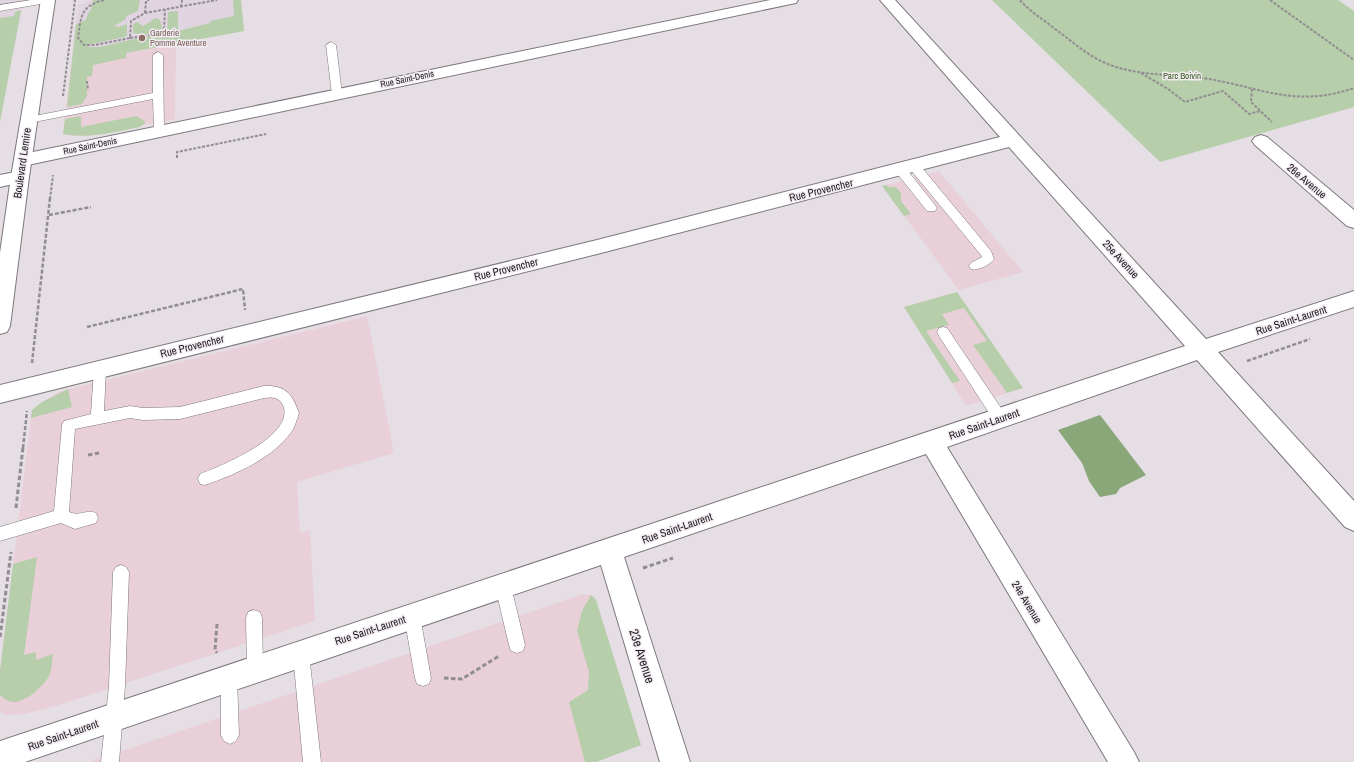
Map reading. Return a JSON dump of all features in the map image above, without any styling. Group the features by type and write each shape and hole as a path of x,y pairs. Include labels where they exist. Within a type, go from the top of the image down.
{"street":[{"name":"Boulevard Lemire","path":"0,326 6,243 21,168 47,0"},
{"name":"Rue Saint-Denis","path":"0,181 21,168 158,131 791,0"},
{"name":"25e Avenue","path":"887,0 1354,519"},
{"name":"Rue Provencher","path":"0,394 597,247 1012,140"},
{"name":"26e Avenue","path":"1260,141 1354,221"},
{"name":"Rue Saint-Laurent","path":"0,756 1202,349 1354,299"},
{"name":"24e Avenue","path":"931,442 1124,762"},
{"name":"23e Avenue","path":"609,551 675,762"}],"lane":[{"path":"0,8 47,0"},
{"path":"331,45 337,94"},
{"path":"158,55 158,131"},
{"path":"29,120 158,95"},
{"path":"907,168 930,186 956,215 987,254 988,259 975,266"},
{"path":"907,168 916,190 931,208"},
{"path":"916,190 930,186"},
{"path":"943,332 1000,418"},
{"path":"97,418 100,369"},
{"path":"61,516 69,425 130,412 143,414 180,413 264,392 282,394 289,402 292,410 291,417 285,428 276,439 257,455 233,468 205,479"},
{"path":"0,534 61,516 75,522 91,518"},
{"path":"110,762 117,686 121,572"},
{"path":"502,586 517,645"},
{"path":"412,616 424,678"},
{"path":"254,618 255,669"},
{"path":"301,654 312,762"},
{"path":"229,678 230,735"}],"path":[{"path":"63,100 75,0"},
{"path":"104,0 95,2 83,10 78,38 84,45 95,45 160,34 164,30 165,10"},
{"path":"144,13 147,0"},
{"path":"181,7 182,0"},
{"path":"131,21 144,13 217,0"},
{"path":"1020,0 1027,7 1098,59 1114,66 1139,72 1206,79 1282,96 1301,98 1331,94 1354,88"},
{"path":"1270,0 1327,39 1354,60"},
{"path":"126,19 131,21"},
{"path":"130,38 131,21"},
{"path":"1139,72 1168,89 1185,102 1223,91 1249,114 1260,111"},
{"path":"86,80 86,84 89,86 88,91"},
{"path":"1252,89 1251,102 1273,122 1266,124"},
{"path":"177,158 177,152 266,134"},
{"path":"32,357 53,174"},
{"path":"49,215 91,207"},
{"path":"87,327 232,291 243,290"},
{"path":"1244,362 1317,337"},
{"path":"15,514 26,417"},
{"path":"0,637 11,552"},
{"path":"215,650 217,624"},
{"path":"424,678 462,679 517,645"}],"shaded area":[{"path":"0,0 24,0 14,50 0,53"},
{"name":"Garderie Pomme Aventure","path":"89,0 241,0 244,31 71,64 78,5"},
{"path":"176,44 175,119 89,136 63,134 71,64"},
{"path":"939,171 1023,272 959,290 882,186"},
{"path":"957,292 1023,388 966,406 904,307"},
{"path":"367,316 394,453 297,482 300,532 310,530 315,621 56,706 25,714 6,715 0,712 0,671 32,410 57,393 73,388"},
{"path":"583,594 591,595 596,600 641,745 596,762 89,762"}],"green space":[{"path":"93,0 140,0 138,11 126,16 126,19 114,26 118,27 127,24 127,36 87,45 88,47 100,47 134,39 167,34 168,12 178,11 178,31 210,23 210,21 234,16 233,0 241,0 244,31 126,53 126,58 93,65 92,76 87,77 87,96 82,104 67,107 76,24 86,20 88,13 91,10"},
{"name":"Parc Boivin","path":"992,0 1338,0 1354,11 1354,107 1160,162"},
{"path":"21,10 0,122 0,18 14,16 15,12"},
{"path":"157,18 160,20 162,28 156,32 148,34 133,33 133,24 137,22 143,26 152,21 150,20"},
{"path":"81,116 81,127 136,116 145,121 145,123 140,127 102,134 82,136 63,134 65,119"},
{"path":"886,185 888,187 896,187 901,193 901,201 911,214 904,216 882,186"},
{"path":"957,292 1023,388 1007,393 973,345 987,341 964,308 942,314 949,325 926,331 960,381 952,383 904,307"},
{"path":"68,389 72,407 31,418 32,410 42,402"},
{"path":"1100,415 1146,475 1120,488 1116,494 1100,497 1089,481 1082,463 1058,430"},
{"path":"37,557 24,655 36,652 36,660 53,654 50,674 47,680 34,693 24,699 12,702 0,695 0,671 13,564"},
{"path":"591,595 596,600 641,745 596,762 585,762 569,702 588,690 589,672 577,631 582,611"}],"place":[{"name":"Garderie Pomme Aventure","path":"142,38"}]}
